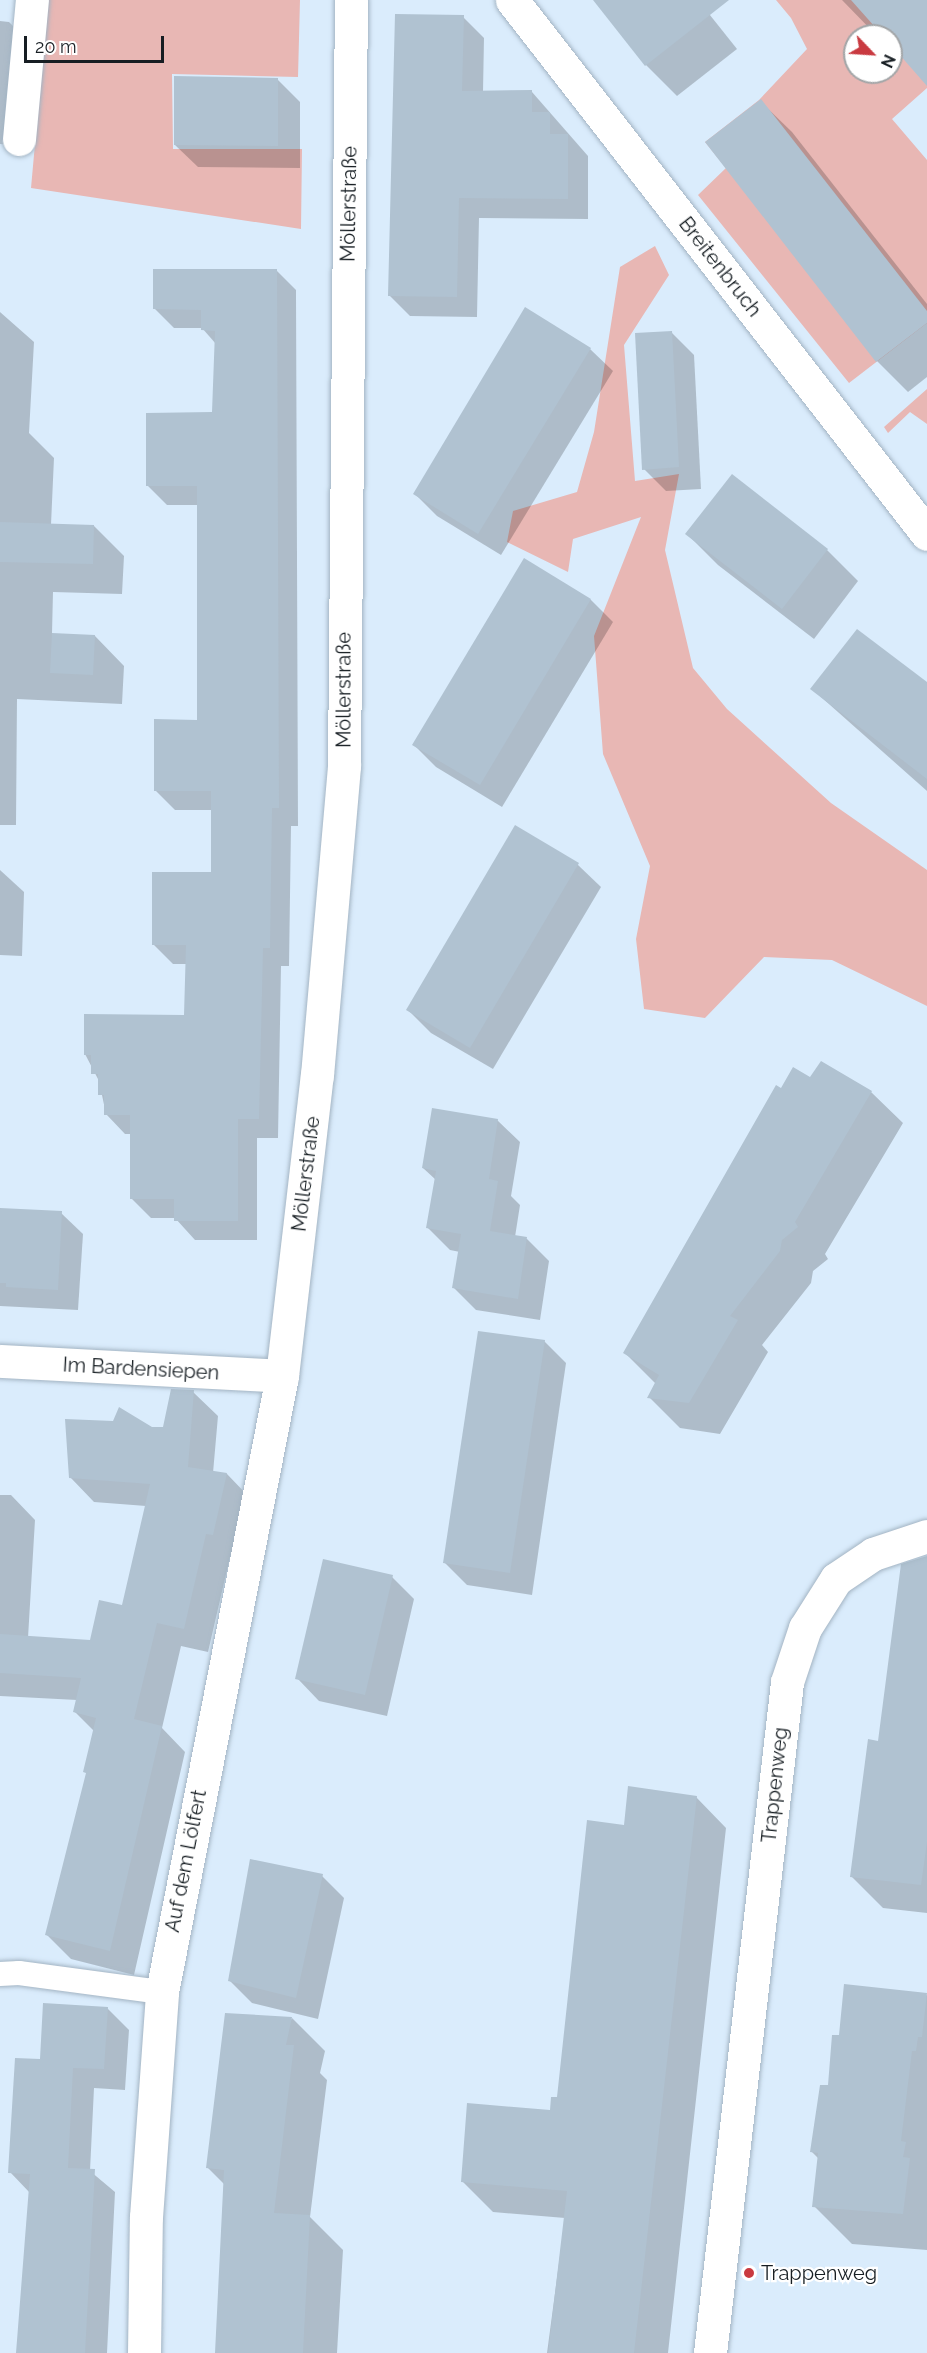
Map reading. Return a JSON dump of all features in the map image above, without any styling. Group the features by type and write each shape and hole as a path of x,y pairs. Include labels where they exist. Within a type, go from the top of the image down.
{"street":[{"path":"19,139 32,0"},
{"name":"Möllerstraße","path":"282,1376 317,1076 344,766 351,0"},
{"name":"Breitenbruch","path":"512,0 927,534"},
{"name":"Im Bardensiepen","path":"0,1361 282,1376"},
{"name":"Auf dem Lölfert","path":"144,2353 146,2217 162,1992 282,1376"},
{"name":"Trappenweg","path":"710,2353 787,1682 805,1628 836,1579 873,1554 927,1536"}],"lane":[{"path":"0,1974 19,1972 162,1992"}],"shaded area":[{"path":"48,0 300,0 298,77 172,74 173,149 302,149 301,229 31,188"},
{"path":"776,0 927,0 927,88 892,119 927,160 927,323 849,383 698,195 726,168 705,142 759,100 807,49 791,18"},
{"path":"655,246 669,275 624,345 635,481 679,474 665,550 693,668 727,709 831,803 927,870 927,1006 832,960 764,957 705,1018 644,1009 636,939 650,866 603,754 594,636 641,517 573,539 568,572 507,542 513,511 577,492 594,432 620,267"},
{"path":"927,389 927,424 910,412 888,433 884,427"}],"building":[{"path":"593,0 729,0 645,66"},
{"path":"851,0 927,0 927,86 903,59 903,24 872,24"},
{"path":"395,14 464,15 462,91 532,90 532,112 550,112 550,134 568,134 568,199 459,198 457,297 388,296"},
{"path":"174,76 278,78 278,146 174,145"},
{"path":"761,99 927,311 927,323 876,362 705,142"},
{"path":"153,269 277,269 279,808 272,808 270,948 263,948 259,1119 238,1119 238,1221 174,1221 174,1199 130,1199 130,1115 104,1115 104,1095 98,1095 98,1074 91,1074 91,1055 84,1055 84,1014 184,1015 186,945 152,945 152,872 211,872 211,791 154,791 154,719 197,720 197,486 146,486 146,413 212,412 215,331 201,330 201,310 153,309"},
{"path":"525,307 591,348 478,534 413,494"},
{"path":"672,331 679,467 642,470 635,333"},
{"path":"732,474 828,549 782,609 685,534"},
{"path":"0,522 94,525 93,564 0,562"},
{"path":"524,558 591,599 480,785 412,745"},
{"path":"857,629 927,682 927,779 810,689"},
{"path":"52,633 95,635 93,675 50,673"},
{"path":"515,825 579,863 470,1048 406,1010"},
{"path":"821,1061 872,1091 795,1222 798,1227 782,1240 780,1251 730,1316 738,1320 689,1403 647,1398 659,1375 623,1353 776,1085 781,1088 793,1067 810,1077"},
{"path":"432,1108 498,1119 489,1179 498,1181 490,1231 527,1237 518,1299 452,1288 461,1234 426,1228 436,1171 422,1168"},
{"path":"0,1208 62,1211 58,1290 6,1287 6,1283 0,1283"},
{"path":"478,1331 545,1340 510,1573 443,1563"},
{"path":"171,1389 194,1390 188,1467 227,1473 213,1535 206,1534 184,1629 157,1623 134,1719 162,1726 110,1951 45,1935 86,1773 83,1772 96,1718 73,1712 81,1678 0,1673 0,1634 90,1640 99,1600 122,1605 150,1484 69,1478 65,1419 113,1421 119,1407 152,1427 163,1427"},
{"path":"927,1556 927,1842 921,1885 850,1877 868,1739 878,1741 901,1564"},
{"path":"323,1559 393,1575 365,1695 295,1679"},
{"path":"628,1786 697,1796 634,2353 548,2353 567,2191 461,2182 467,2103 550,2110 551,2097 557,2097 587,1820 624,1825"},
{"path":"250,1859 323,1874 296,1998 228,1981"},
{"path":"844,1984 927,1993 922,2037 918,2037 916,2051 912,2051 901,2141 906,2142 903,2157 910,2158 903,2214 812,2207 818,2153 810,2152 820,2085 828,2085 832,2035 839,2035"},
{"path":"43,2003 108,2007 104,2069 73,2068 68,2168 95,2169 85,2353 16,2353 30,2174 8,2173 15,2058 40,2059"},
{"path":"225,2013 292,2017 286,2045 294,2045 274,2213 310,2215 303,2353 215,2353 224,2170 206,2168"}],"place":[{"name":"Trappenweg","path":"749,2273"}]}
